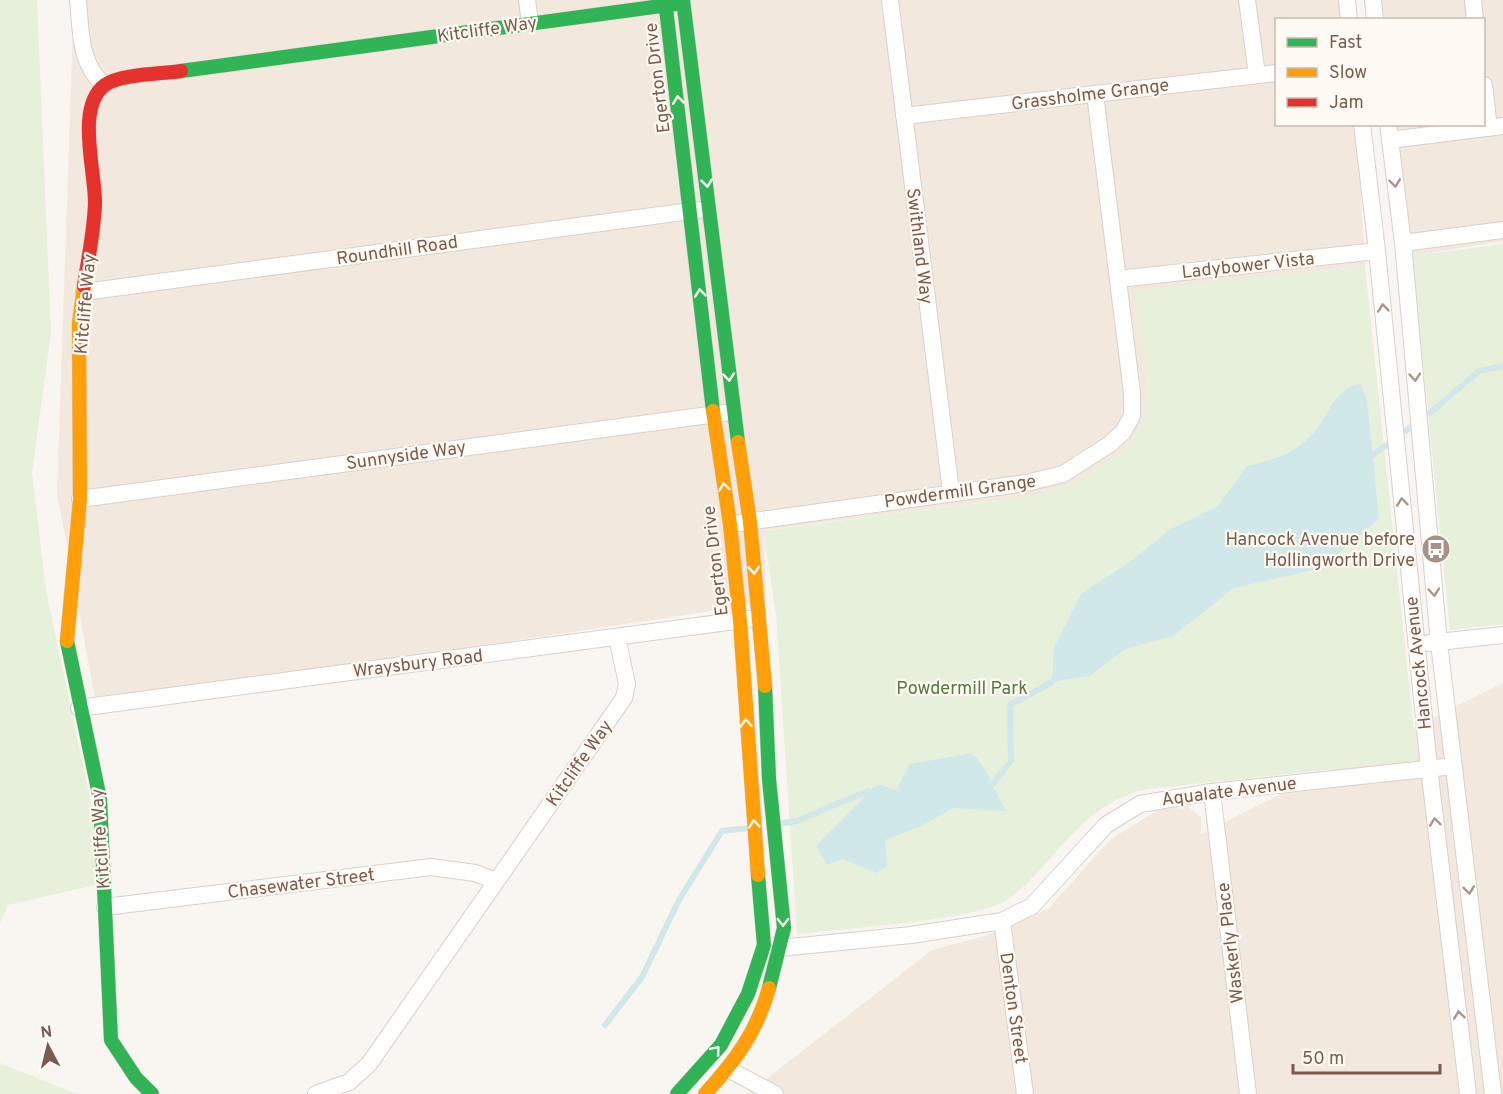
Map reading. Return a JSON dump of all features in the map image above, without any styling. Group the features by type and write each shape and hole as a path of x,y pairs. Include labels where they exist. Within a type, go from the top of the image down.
{"street":[{"path":"78,0 82,47 87,64 94,76 104,85"},
{"path":"527,0 530,23"},
{"name":"Swithland Way","path":"890,0 951,492"},
{"path":"1247,0 1257,75"},
{"path":"1347,0 1349,18"},
{"path":"1373,0 1375,18"},
{"path":"1473,0 1475,18"},
{"name":"Kitcliffe Way","path":"152,1094 136,1078 111,1040 100,800 66,648 80,499 79,324 96,188 88,121 89,106 104,85 123,79 683,1"},
{"name":"Egerton Drive","path":"677,1094 721,1045 784,928 769,779 765,679 757,618 750,522 733,412 710,208 683,1"},
{"name":"Egerton Drive","path":"666,2 713,414 730,524 740,621 749,781 758,867 772,947 761,1018 728,1069 705,1094"},
{"name":"Grassholme Grange","path":"904,116 1275,73"},
{"path":"1389,132 1496,127 1485,88"},
{"name":"Powdermill Grange","path":"730,524 951,492 988,490 1063,474 1101,450 1123,432 1132,416 1132,393 1095,94"},
{"name":"Hancock Avenue","path":"1362,126 1429,768 1468,1094"},
{"name":"Hancock Avenue","path":"1389,132 1403,243 1439,643 1493,1094"},
{"name":"Roundhill Road","path":"84,292 710,208"},
{"path":"1403,243 1503,230"},
{"name":"Ladybower Vista","path":"1118,279 1377,251"},
{"name":"Sunnyside Way","path":"80,499 733,412"},
{"name":"Wraysbury Road","path":"79,708 757,618"},
{"path":"1417,643 1439,643 1503,635"},
{"name":"Kitcliffe Way","path":"316,1094 349,1082 369,1064 624,698 627,684 617,637"},
{"name":"Aqualate Avenue","path":"772,947 911,935 1002,921 1032,906 1106,825 1140,804 1212,792 1454,766"},
{"name":"Waskerly Place","path":"1212,792 1248,1094"},
{"name":"Chasewater Street","path":"105,907 431,867 475,873 496,881"},
{"name":"Denton Street","path":"1002,921 1025,1094"},
{"path":"728,1069 775,1094"}],"shaded area":[{"path":"74,0 1350,0 1351,18 1275,18 1275,126 1357,126 1365,266 1135,291 1148,382 1144,425 1120,454 1073,483 1039,495 764,530 766,603 96,703 57,493"},
{"path":"1370,0 1503,0 1503,241 1412,256 1391,126 1485,126 1485,18 1373,18"},
{"path":"1503,683 1503,1094 747,1094 932,950 988,935 1048,909 1111,839 1158,810 1187,806 1201,817 1201,834"}],"green space":[{"path":"0,0 37,0 51,333 32,472 46,591 108,882 8,905 0,923"},
{"path":"1503,244 1503,624 1450,630 1412,256"},
{"name":"Powdermill Park","path":"1365,266 1417,760 1147,789 1124,796 1087,820 1027,884 1009,899 994,906 941,918 797,934 776,614 763,531 1039,495 1073,483 1120,454 1144,425 1148,382 1134,291"},
{"path":"0,1063 77,1094 0,1094"}],"water":[{"path":"1360,383 1367,400 1379,519 1322,568 1234,588 1173,636 1125,649 1090,676 1052,682 1054,647 1081,594 1124,566 1171,529 1218,506 1247,466 1279,457 1307,440 1335,400 1350,387"},
{"path":"972,753 986,773 1006,811 953,808 921,826 885,840 887,866 876,873 843,859 827,865 816,846 877,784 896,790 910,764"}],"waterway":[{"path":"1430,413 1479,371 1503,366"},
{"path":"1406,431 1409,428"},
{"path":"1372,455 1387,445"},
{"path":"991,786 1011,761 1010,705 1052,682"},
{"path":"778,824 797,821 868,791"},
{"path":"605,1025 642,977 679,900 722,831 748,828"}],"traffic: fast":[{"path":"665,0 713,411"},
{"path":"683,0 738,442"},
{"path":"181,71 683,3"},
{"path":"67,641 100,799 111,1040 136,1078 152,1094"},
{"path":"765,686 769,779 784,928 769,988"},
{"path":"677,1094 721,1045 748,994 764,945 758,875"}],"traffic: slow":[{"path":"67,641 80,499 79,324 84,286"},
{"path":"713,411 730,524 740,621 758,875"},
{"path":"738,442 750,522 765,686"},
{"path":"705,1094 744,1045 758,1018 769,988"}],"traffic: jam":[{"path":"84,286 95,204 89,124 96,95 112,81 181,71"}],"place":[{"name":"Hancock Avenue before Hollingworth Drive","path":"1436,549"}]}
